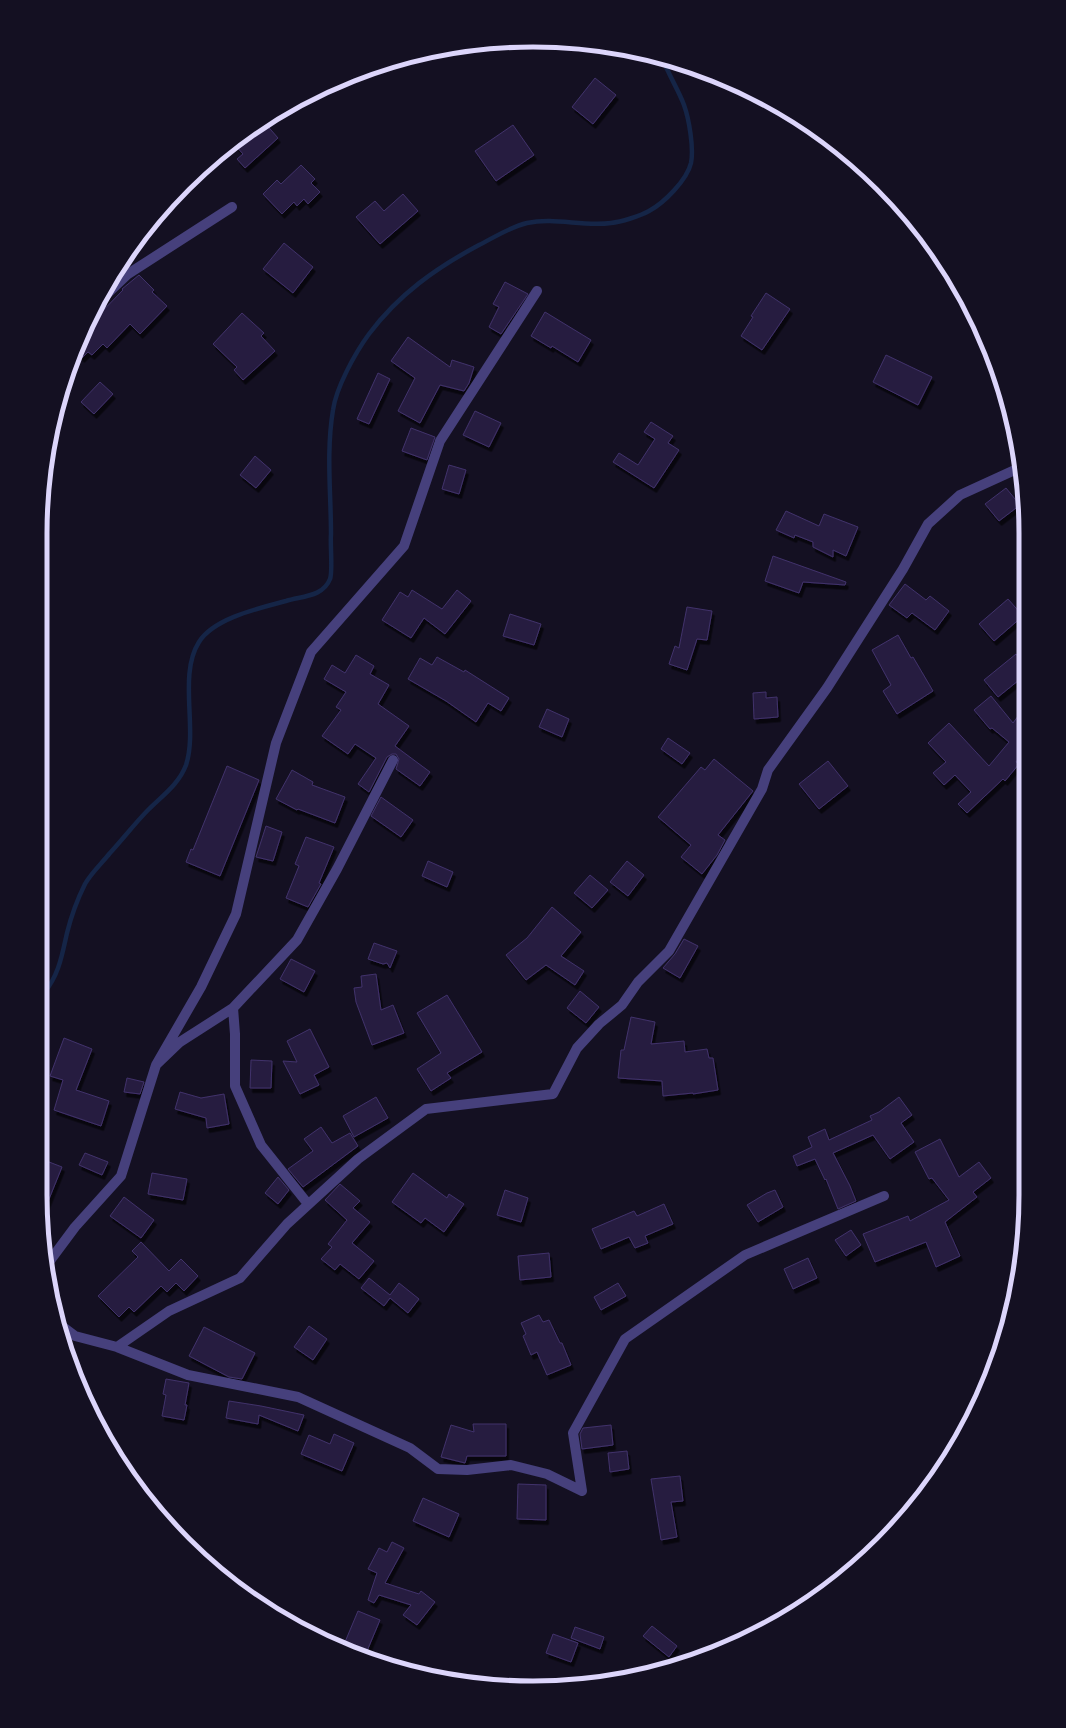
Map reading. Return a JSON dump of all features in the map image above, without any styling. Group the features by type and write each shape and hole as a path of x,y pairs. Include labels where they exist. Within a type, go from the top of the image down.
{"street":[{"path":"113,288 128,274 232,207"},
{"path":"51,1259 75,1227 121,1176 156,1065 201,987 236,914 276,743 310,652 404,546 440,442 537,291"},
{"path":"117,1347 169,1311 240,1278 287,1224 308,1204 358,1159 426,1109 553,1094 571,1057 584,1040 599,1024 622,1005 638,982 669,951 762,789 768,770 827,688 903,569 928,524 960,495 1015,470"},
{"path":"156,1065 180,1042 233,1008 297,940 337,869 392,760"},
{"path":"233,1008 235,1034 235,1086 261,1145 308,1204"},
{"path":"67,1330 75,1336 117,1347 188,1375 298,1397 410,1448 438,1469 466,1470 511,1465 547,1474 582,1491 573,1433 625,1340 745,1255 884,1196"}],"building":[{"path":"595,78 616,95 593,124 572,107"},
{"path":"513,125 534,155 496,181 475,151"},
{"path":"268,126 278,138 245,168 237,159 243,154 237,147"},
{"path":"301,165 315,179 311,183 320,192 308,204 304,199 297,206 294,202 282,214 263,194 277,180 281,184"},
{"path":"403,194 418,211 380,244 356,217 375,201 384,211"},
{"path":"284,243 313,267 293,293 263,269"},
{"path":"139,275 154,290 152,292 167,306 140,334 130,324 107,348 103,344 92,355 88,352 82,358 81,356 84,347 98,315 123,290 122,289"},
{"path":"505,282 528,294 501,334 489,327 499,307 493,304"},
{"path":"766,293 790,309 762,350 741,336 753,317 751,316"},
{"path":"545,312 591,340 578,362 552,346 551,348 531,336"},
{"path":"242,313 264,333 261,336 275,351 243,380 234,370 237,367 213,344"},
{"path":"408,337 450,367 452,360 474,367 469,383 464,391 440,385 420,423 398,411 415,378 391,361"},
{"path":"886,355 932,377 918,405 873,382"},
{"path":"378,373 390,379 369,424 357,419"},
{"path":"100,382 113,394 94,414 81,402"},
{"path":"475,411 501,423 489,447 463,435"},
{"path":"651,422 673,436 668,443 679,450 654,488 613,462 619,453 638,465 655,439 644,432"},
{"path":"411,428 435,437 427,460 402,451"},
{"path":"255,456 271,470 256,488 240,475"},
{"path":"449,465 466,470 459,494 442,489"},
{"path":"1006,488 1018,503 1018,506 999,521 985,504"},
{"path":"786,511 819,526 824,514 858,527 846,556 833,550 833,557 813,547 813,542 795,535 794,538 776,530"},
{"path":"773,556 846,582 845,585 803,582 799,593 765,581"},
{"path":"905,584 926,600 930,596 949,611 935,630 912,613 907,618 889,605"},
{"path":"412,590 442,609 457,590 471,601 445,634 424,618 411,638 382,620 400,592 408,597"},
{"path":"1008,599 1019,611 1019,619 994,641 979,624"},
{"path":"687,607 712,611 707,640 697,639 687,670 669,664 675,646 679,648"},
{"path":"510,614 541,624 534,645 503,636"},
{"path":"898,635 933,691 897,714 883,691 891,685 872,650"},
{"path":"1016,654 1019,658 1019,680 998,697 984,680"},
{"path":"356,655 374,666 370,674 389,685 378,704 409,726 395,746 430,772 420,786 396,769 399,759 396,754 392,754 387,757 369,792 358,784 376,758 355,744 348,754 322,736 341,710 336,707 346,692 324,679 332,665 345,673"},
{"path":"437,657 464,672 465,670 509,698 501,711 488,703 476,722 446,701 408,679 420,658 432,665"},
{"path":"766,692 766,698 777,697 778,717 754,719 753,693"},
{"path":"991,696 1013,723 1019,715 1019,758 1016,762 1019,764 1005,781 1003,779 967,813 958,804 971,792 955,775 944,785 933,773 946,762 928,743 949,723 989,766 1009,742 992,728 990,729 974,710"},
{"path":"547,709 569,719 562,737 539,727"},
{"path":"668,738 690,753 682,764 661,749"},
{"path":"714,759 753,791 718,835 725,840 717,855 702,874 681,857 691,845 658,817 701,767 705,770"},
{"path":"828,761 848,786 819,809 799,784"},
{"path":"227,766 259,780 220,876 186,862 191,849 193,850"},
{"path":"292,770 313,782 312,785 345,797 335,823 298,809 297,810 276,799"},
{"path":"381,797 413,820 401,837 371,816"},
{"path":"266,826 282,832 273,861 256,857"},
{"path":"306,837 334,847 319,883 321,884 308,907 286,898 299,866 295,864"},
{"path":"428,861 453,872 447,887 422,876"},
{"path":"627,861 644,875 628,896 610,882"},
{"path":"590,875 608,890 592,908 574,893"},
{"path":"552,907 581,932 561,956 584,971 575,985 546,965 526,980 506,955 527,938"},
{"path":"684,939 698,946 680,978 663,968 675,954"},
{"path":"374,943 397,951 390,968 387,963 383,964 368,959"},
{"path":"291,959 315,971 304,992 280,979"},
{"path":"376,974 381,1010 393,1005 404,1033 372,1045 356,1002 354,988 362,987 361,976"},
{"path":"580,991 599,1007 586,1023 567,1008"},
{"path":"447,995 482,1052 447,1073 451,1078 431,1091 417,1069 441,1053 417,1013"},
{"path":"631,1017 655,1022 651,1044 684,1041 685,1052 707,1049 709,1058 713,1058 718,1090 693,1094 663,1096 662,1081 618,1078 621,1050 624,1050"},
{"path":"310,1029 329,1067 314,1075 319,1085 300,1094 283,1061 297,1062 287,1041"},
{"path":"64,1038 92,1049 76,1090 109,1101 101,1126 54,1110 63,1080 50,1076"},
{"path":"251,1060 272,1061 271,1088 250,1088"},
{"path":"127,1078 144,1082 140,1094 124,1092"},
{"path":"180,1092 201,1098 224,1094 229,1124 207,1128 206,1118 175,1109"},
{"path":"376,1097 388,1118 354,1137 343,1116"},
{"path":"899,1097 912,1115 901,1123 914,1142 890,1159 873,1135 833,1153 856,1201 838,1209 826,1179 825,1180 815,1159 797,1166 793,1156 812,1147 808,1137 825,1129 829,1140 872,1120 870,1116 879,1112"},
{"path":"321,1127 332,1143 350,1133 358,1146 303,1187 288,1169 313,1151 304,1139"},
{"path":"940,1139 959,1177 979,1162 991,1178 973,1192 977,1197 945,1222 960,1256 936,1267 926,1242 875,1262 863,1234 908,1216 910,1221 949,1200 932,1178 929,1179 915,1152"},
{"path":"85,1153 108,1162 102,1175 79,1165"},
{"path":"47,1161 62,1167 47,1203"},
{"path":"152,1173 187,1179 183,1200 148,1194"},
{"path":"413,1173 447,1198 449,1194 464,1204 444,1232 425,1218 421,1223 392,1202"},
{"path":"278,1177 289,1190 278,1204 265,1193"},
{"path":"340,1184 360,1201 353,1208 370,1222 352,1243 374,1261 359,1279 340,1264 335,1270 321,1259 332,1247 328,1244 347,1220 325,1200"},
{"path":"505,1190 528,1198 521,1222 497,1215"},
{"path":"775,1190 783,1207 758,1222 747,1205"},
{"path":"124,1197 154,1220 141,1238 110,1216"},
{"path":"664,1204 673,1224 645,1236 648,1243 635,1248 629,1237 601,1249 592,1229 634,1211 637,1216"},
{"path":"851,1230 861,1245 846,1256 835,1240"},
{"path":"141,1242 169,1271 181,1259 198,1276 184,1291 176,1283 167,1292 161,1286 134,1312 129,1307 119,1317 98,1296 138,1257 132,1251"},
{"path":"549,1253 551,1277 520,1280 518,1256"},
{"path":"808,1258 817,1278 793,1289 784,1269"},
{"path":"369,1278 390,1295 399,1283 419,1299 408,1313 390,1298 384,1306 361,1288"},
{"path":"618,1283 626,1296 601,1310 594,1297"},
{"path":"539,1315 543,1322 549,1320 560,1343 562,1343 571,1365 547,1375 537,1352 531,1355 523,1336 526,1334 521,1323"},
{"path":"309,1326 327,1339 313,1360 294,1347"},
{"path":"204,1327 255,1353 242,1379 229,1377 189,1356"},
{"path":"166,1379 189,1383 184,1420 162,1416 166,1395 163,1394"},
{"path":"229,1401 304,1415 298,1431 259,1415 258,1424 226,1418"},
{"path":"473,1424 506,1424 506,1456 467,1456 465,1463 441,1457 451,1425 474,1432"},
{"path":"611,1425 613,1445 582,1449 580,1434 583,1428"},
{"path":"334,1434 354,1443 342,1471 301,1454 309,1435 330,1444"},
{"path":"627,1451 629,1469 610,1472 608,1453"},
{"path":"680,1476 683,1501 671,1502 677,1537 661,1540 651,1479"},
{"path":"518,1484 546,1485 546,1520 517,1519"},
{"path":"423,1498 459,1514 449,1537 413,1521"},
{"path":"392,1542 404,1548 385,1583 419,1594 421,1591 435,1602 417,1625 403,1615 411,1605 379,1595 374,1603 368,1600 377,1573 368,1569 379,1548 387,1552"},
{"path":"358,1611 380,1620 367,1651 345,1642"},
{"path":"652,1626 677,1646 669,1657 643,1636"},
{"path":"575,1627 604,1637 600,1649 571,1638"},
{"path":"553,1634 578,1643 571,1662 546,1653"}],"waterway":[{"path":"47,989 57,972 73,914 87,880 149,809 175,784 183,772 189,751 190,670 193,655 199,642 215,626 226,620 251,611 317,593 327,585 330,579 331,519 329,457 333,410 342,381 352,361 369,334 393,306 419,283 463,254 509,230 527,223 538,221 590,224 615,222 645,213 668,197 680,184 689,170 692,150 688,118 684,105 666,66"}]}
